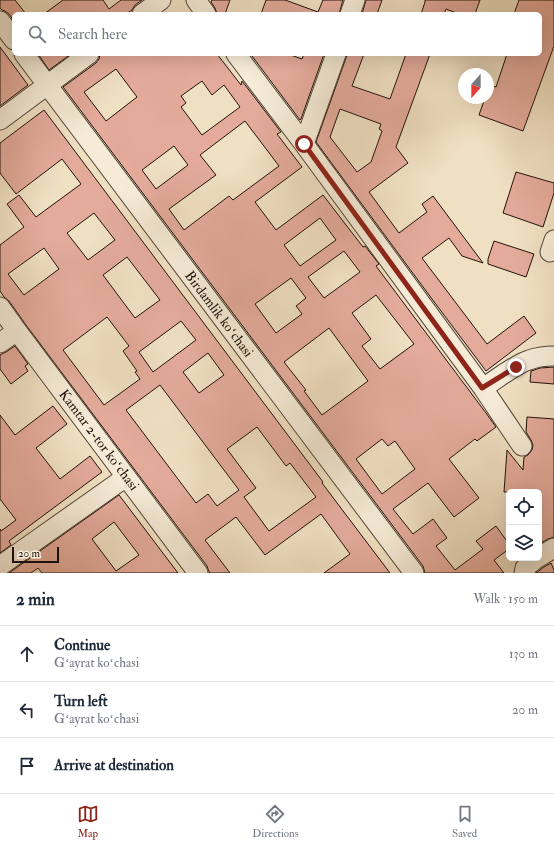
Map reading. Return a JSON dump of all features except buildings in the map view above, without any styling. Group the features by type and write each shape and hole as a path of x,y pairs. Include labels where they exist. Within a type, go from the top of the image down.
{"street":[{"path":"145,12 161,0"},
{"path":"351,12 355,0"},
{"path":"0,21 12,37"},
{"name":"Birdamlik koʻchasi","path":"26,56 414,573"},
{"path":"0,120 86,56"},
{"path":"238,56 304,144 482,388 522,446"},
{"path":"304,144 335,56"},
{"name":"Kamtar 2-tor koʻchasi","path":"0,307 198,573"},
{"path":"0,343 17,331"},
{"path":"482,388 529,360 542,356 554,356"},
{"path":"0,566 126,477"},
{"path":"542,555 554,548"},
{"path":"524,573 525,568 533,561"}],"route":[{"path":"304,144 482,388 516,367"}]}
